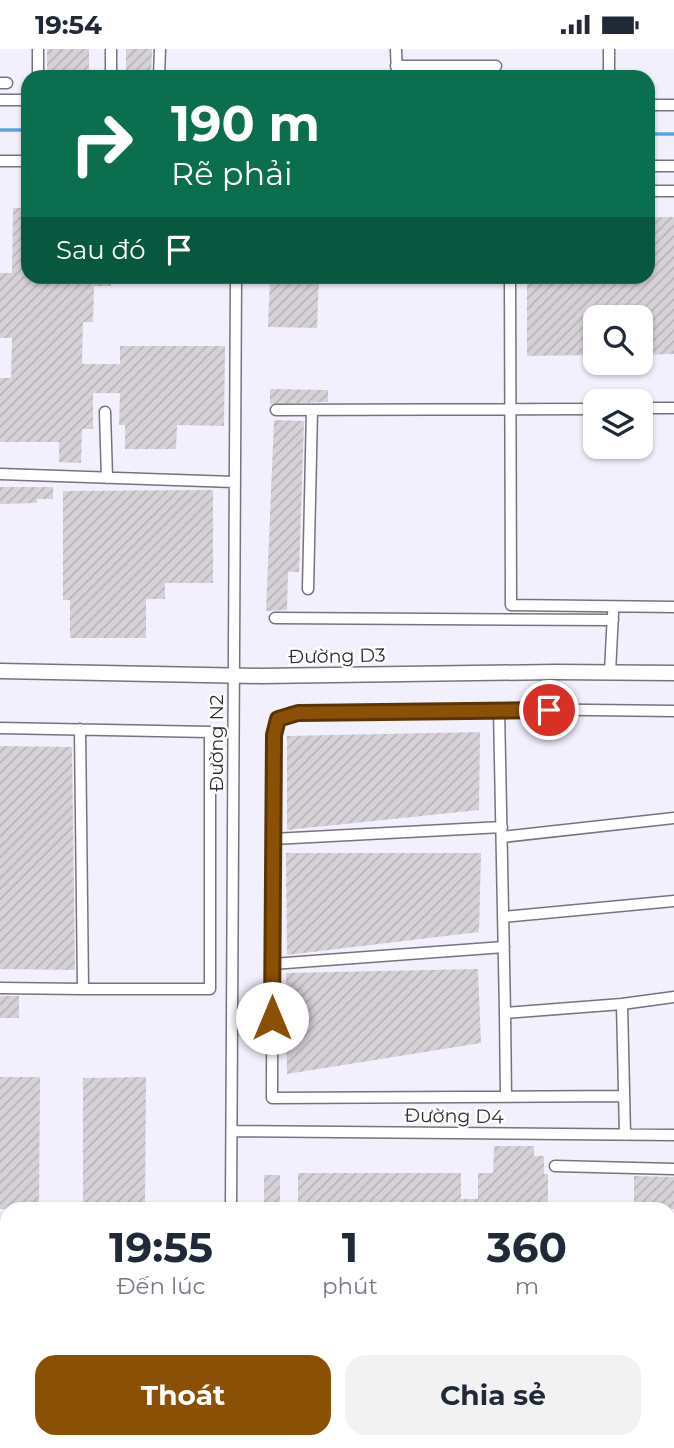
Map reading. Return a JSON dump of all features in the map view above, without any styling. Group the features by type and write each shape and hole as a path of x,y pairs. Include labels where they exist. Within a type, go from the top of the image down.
{"main road":[{"name":"Đường D3","path":"0,671 233,676 674,673"}],"street":[{"path":"38,49 38,70"},
{"path":"111,49 111,70"},
{"path":"159,70 160,49"},
{"path":"396,49 396,70"},
{"path":"608,70 609,49"},
{"path":"416,70 496,66"},
{"path":"0,100 21,100"},
{"path":"655,105 674,105"},
{"path":"0,161 21,161"},
{"path":"655,166 674,166"},
{"path":"655,191 674,191"},
{"name":"Đường N2","path":"232,1202 236,284"},
{"path":"510,284 511,605 674,607"},
{"path":"653,408 674,408"},
{"path":"276,410 583,409"},
{"path":"308,589 312,410"},
{"path":"105,412 107,478"},
{"path":"0,474 234,482"},
{"path":"610,672 613,607"},
{"path":"275,618 612,620"},
{"path":"624,1096 272,1098 274,735 278,719 284,715 499,709 674,711"},
{"path":"499,709 506,1097"},
{"path":"0,728 210,732 210,989 0,988"},
{"path":"80,730 83,989"},
{"path":"273,839 502,832 674,818"},
{"path":"503,917 674,901"},
{"path":"272,964 504,947"},
{"path":"505,1013 674,997"},
{"path":"622,1004 625,1135"},
{"name":"Đường D4","path":"233,1131 674,1135"},
{"path":"555,1166 674,1169"}],"shaded area":[{"path":"0,49 674,49 674,1202 0,1202"}],"building":[{"path":"47,49 89,49 89,70 47,70"},
{"path":"126,49 152,49 151,70 126,70"},
{"path":"13,208 21,208 21,284 111,284 94,286 93,322 83,322 82,364 120,364 120,346 225,346 224,426 177,425 176,449 125,449 125,425 119,425 120,393 93,393 93,429 82,429 81,463 59,462 59,442 0,442 0,378 11,378 12,338 0,338 0,273 12,273"},
{"path":"655,217 674,217 674,354 653,355 653,305 583,305 583,355 527,356 527,284 655,284"},
{"path":"270,284 319,284 317,328 268,327"},
{"path":"270,389 328,390 328,402 270,404"},
{"path":"274,420 304,421 299,572 288,572 287,610 266,611"},
{"path":"0,487 53,487 53,499 37,499 37,503 0,504"},
{"path":"213,490 213,583 165,583 165,599 146,599 146,638 70,638 70,600 63,600 63,491"},
{"path":"480,732 479,810 287,830 287,736"},
{"path":"0,746 72,747 75,970 0,969"},
{"path":"286,853 481,853 479,932 287,955"},
{"path":"478,969 481,1043 287,1074 286,973"},
{"path":"0,996 19,996 19,1018 0,1018"},
{"path":"0,1077 40,1077 39,1202 0,1202"},
{"path":"146,1077 145,1202 83,1202 83,1078"},
{"path":"494,1146 534,1146 534,1156 544,1156 544,1174 548,1174 548,1202 298,1202 298,1173 461,1173 461,1199 478,1199 478,1173 493,1173"},
{"path":"264,1175 280,1175 280,1202 264,1202"},
{"path":"634,1176 674,1177 674,1202 634,1202"}],"waterway":[{"path":"0,130 21,130"},
{"path":"655,134 674,134"}],"route":[{"path":"272,1018 274,735 278,719 290,713 549,710"}]}
